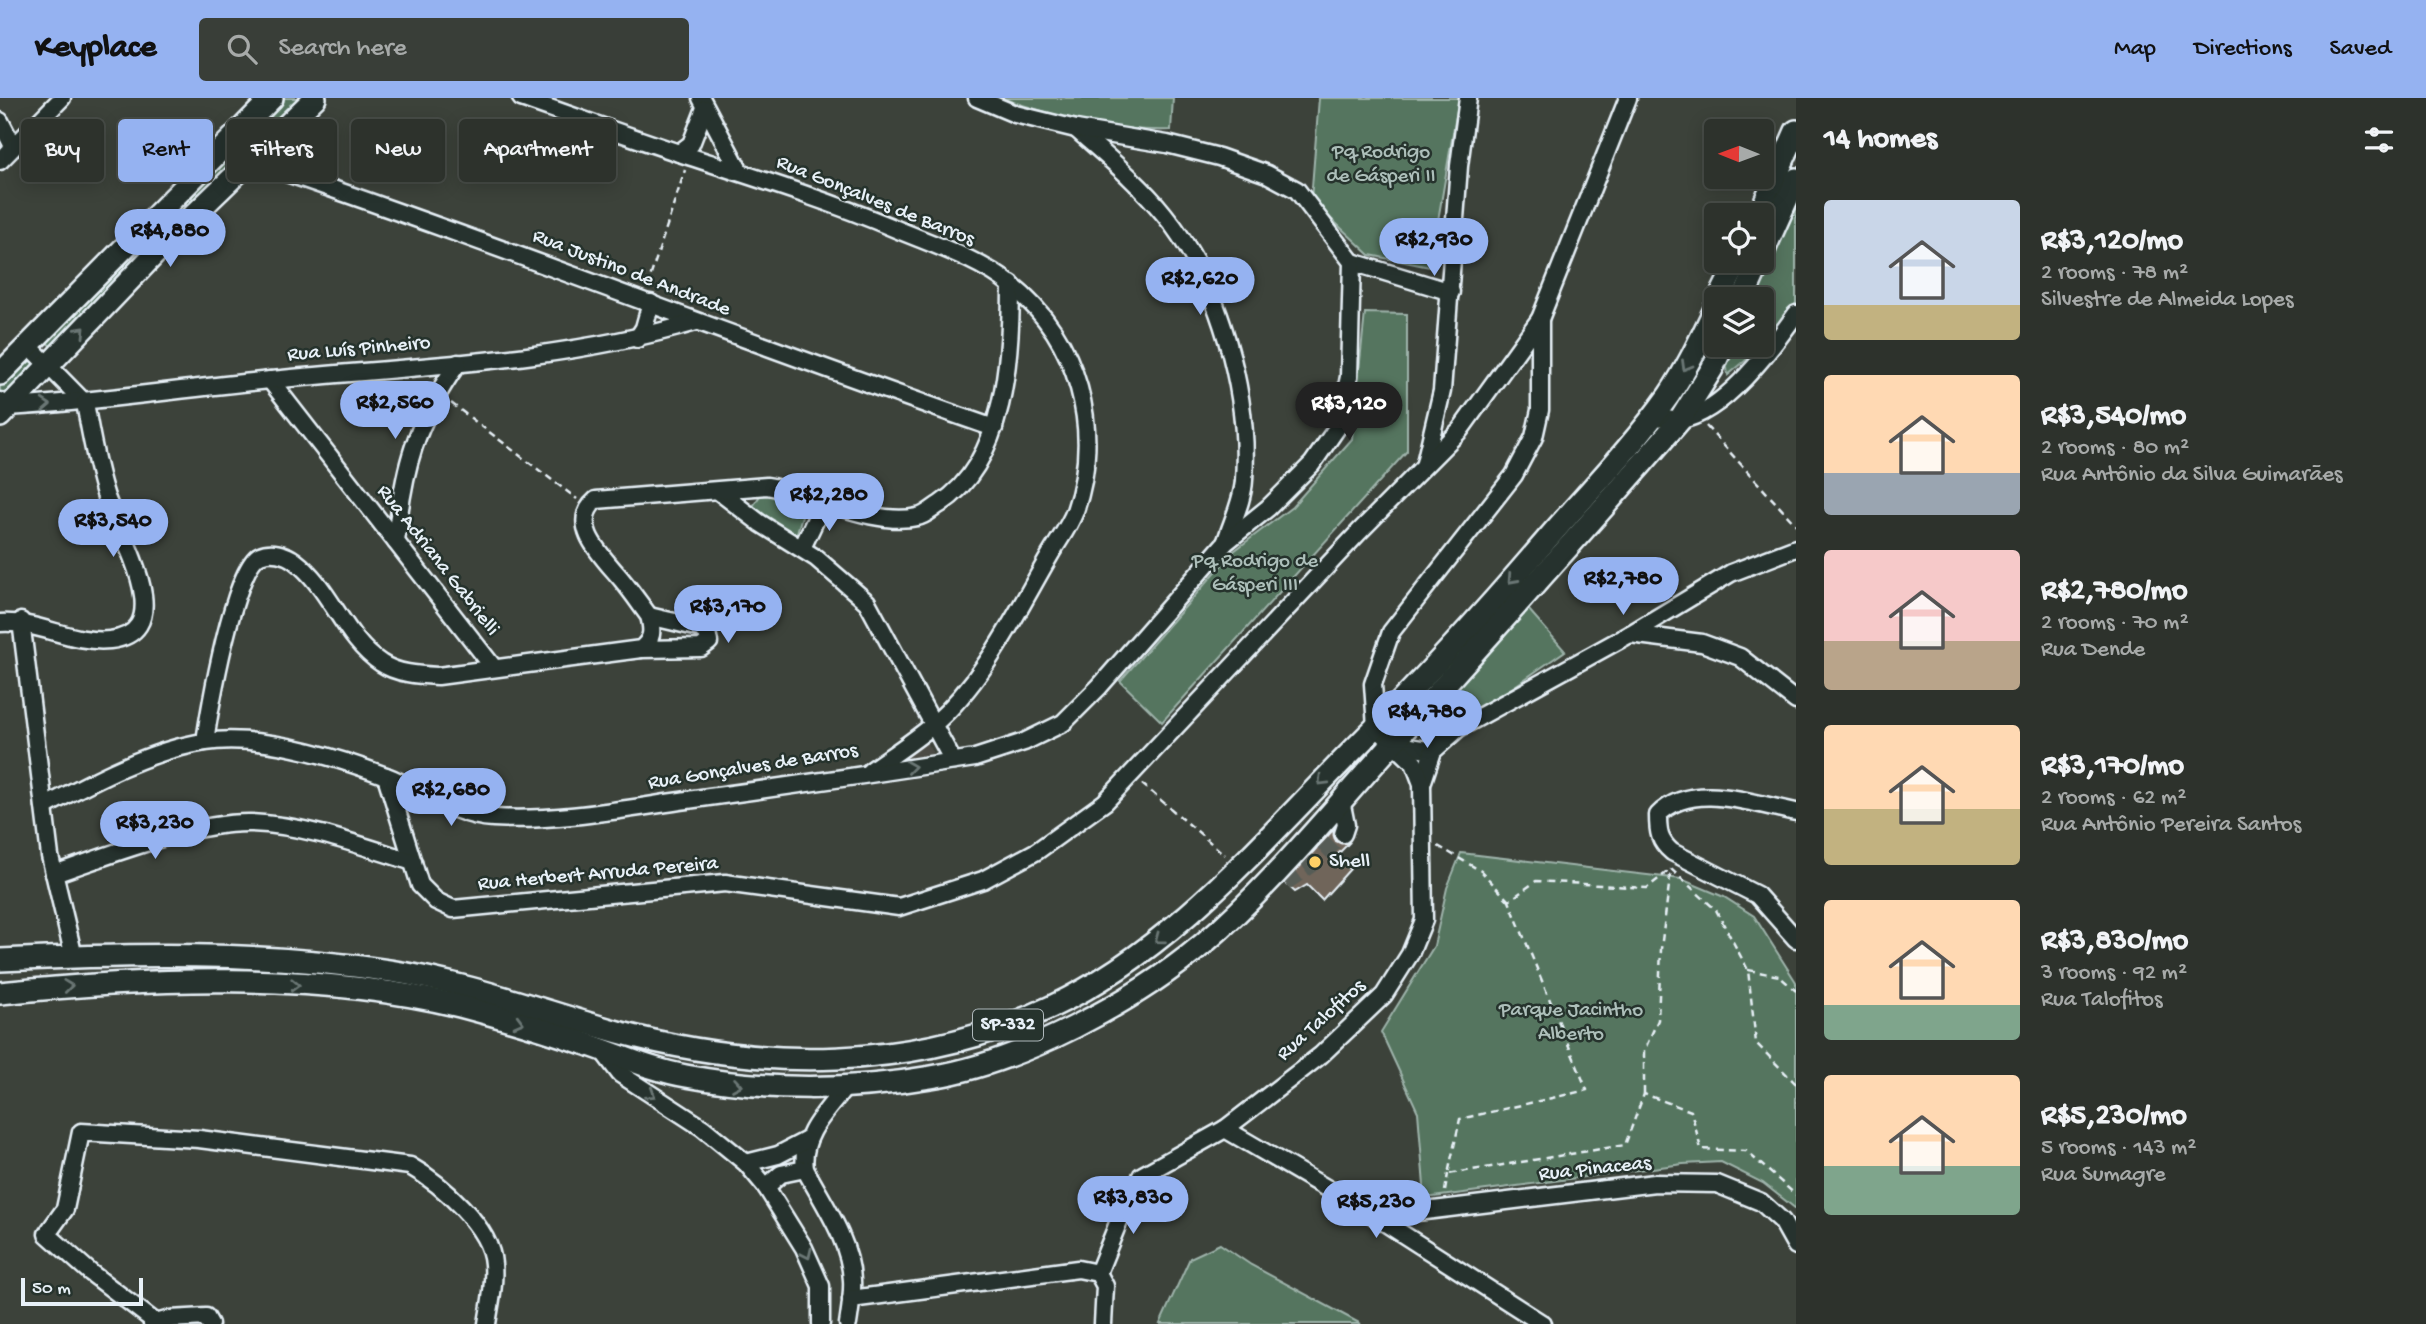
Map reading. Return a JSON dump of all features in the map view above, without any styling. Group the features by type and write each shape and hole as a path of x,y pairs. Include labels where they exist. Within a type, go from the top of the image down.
{"main road":[{"path":"0,374 272,98"},
{"path":"294,119 315,98"},
{"path":"1764,203 1796,131"},
{"path":"1774,229 1796,179"},
{"path":"3,408 229,182"},
{"name":"SP-332","path":"0,960 214,957 321,961 467,986 623,1033 694,1048 761,1058 842,1060 935,1048 990,1031 1052,1007 1121,967 1170,931 1238,866 1376,727 1524,566 1652,416 1691,359 1704,332"},
{"name":"SP-332","path":"0,993 106,982 189,981 388,991 460,1006 679,1075 749,1087 847,1085 933,1077 1002,1058 1072,1027 1144,989 1205,942 1259,889 1341,800 1687,416 1718,357"}],"street":[{"path":"0,161 62,98"},
{"name":"Rua Gonçalves de Barros","path":"44,807 118,770 205,742 243,741 319,753 386,776 460,812 491,818 563,816 640,807 869,773 934,723 981,671 1074,514 1083,481 1086,411 1078,376 1043,316 1011,284 948,251 863,215 522,98"},
{"path":"977,98 1015,114 1076,129 1167,144 1219,157 1266,174 1297,190 1352,262 1451,292"},
{"path":"1425,463 1442,391 1458,166 1468,98"},
{"path":"1376,727 1373,684 1391,632 1514,475 1534,437 1540,410 1540,319 1628,98"},
{"path":"684,155 691,144 703,103"},
{"path":"703,103 738,170"},
{"path":"0,121 13,146"},
{"path":"1076,129 1136,183 1166,216 1220,316 1236,379 1244,482 1226,542"},
{"name":"Rua Justino de Andrade","path":"312,182 494,244 696,322 994,428"},
{"path":"869,773 953,761 1024,742 1063,723 1100,687 1226,542 1268,508 1312,464 1339,425 1349,367 1352,262"},
{"path":"641,649 652,636 649,616 595,549 585,519 587,508 596,500 767,486 789,489 861,513 919,517 958,489 972,471 994,428 1009,349 1011,284"},
{"path":"637,339 644,328 647,301"},
{"path":"1652,416 1687,416 1721,400 1772,348 1796,314"},
{"name":"Rua Herbert Arruda Pereira","path":"386,776 420,885 436,901 453,909 656,887 725,883 899,906 983,880 1037,851 1105,802 1132,775 1425,463 1460,430 1540,319"},
{"name":"Rua Luís Pinheiro","path":"3,408 85,403 270,380 458,363 637,339 696,322"},
{"path":"0,623 21,621 72,636 108,640 125,637 136,631 143,615 144,592 100,478 85,403 28,345"},
{"path":"396,542 401,487 410,452 438,393 458,363"},
{"name":"Rua Adriana Gabrielli","path":"270,380 494,668"},
{"path":"1244,482 1254,499 1268,508"},
{"path":"718,491 760,523 802,548 867,602 953,761"},
{"path":"802,548 824,502"},
{"path":"1392,743 1413,750 1433,751 1466,723 1630,634 1731,573 1796,548"},
{"path":"205,742 226,637 246,570 259,555 278,552 296,562 368,652 383,665 409,674 438,676 641,649 701,648 709,642 707,632 700,628 649,616"},
{"path":"21,621 54,874 74,957"},
{"path":"1630,634 1702,643 1740,657 1796,702"},
{"path":"1415,686 1451,720 1466,723"},
{"path":"1430,702 1435,719 1433,751"},
{"name":"Rua Talofitos","path":"1376,727 1413,763 1422,784"},
{"name":"Rua Talofitos","path":"1098,1273 1137,1181 1225,1129 1321,1055 1384,995 1410,954 1424,920 1422,784 1433,751"},
{"path":"1796,812 1705,796 1670,803 1658,815 1658,832 1663,844 1672,852 1757,895 1796,939"},
{"path":"1341,800 1346,825 1343,834"},
{"path":"54,874 189,833 251,823 318,834 413,862"},
{"path":"1259,889 1285,883"},
{"path":"601,1049 620,1074 703,1128 746,1163 766,1187 804,1248 821,1286 821,1324"},
{"path":"746,1163 778,1155 805,1142 847,1085"},
{"path":"1225,1129 1376,1217 1543,1324"},
{"path":"210,1324 206,1317 153,1323 47,1234 65,1209 81,1132 199,1139 410,1167 432,1179 470,1217 486,1240 493,1261 487,1324"},
{"path":"805,1142 805,1169 842,1240 852,1281 848,1324"},
{"path":"766,1187 781,1174 805,1169"},
{"name":"Rua Pinaceas","path":"1376,1217 1655,1183 1717,1184 1761,1202 1782,1221 1796,1245"},
{"path":"851,1299 1079,1269 1098,1273 1105,1286 1103,1324"}],"path":[{"path":"647,301 684,155"},
{"path":"438,393 587,508"},
{"path":"1687,416 1796,525"},
{"path":"1132,775 1238,866"},
{"path":"1424,837 1481,871 1510,901 1587,1090 1460,1119 1448,1174 1625,1145 1644,1094 1644,1051 1658,1020 1661,949 1671,869"},
{"path":"1510,901 1536,881 1647,888 1671,869"},
{"path":"1671,869 1716,910 1748,970 1756,1043 1796,1084"},
{"path":"1748,970 1779,976 1796,992"},
{"path":"1644,1094 1691,1111 1700,1149 1746,1151 1796,1195"}],"shaded area":[{"path":"925,741 933,753 886,763"}],"green space":[{"path":"284,98 300,98 279,119 262,119"},
{"path":"1001,98 1173,98 1171,130 1106,126"},
{"name":"Pq Rodrigo de Gásperi II","path":"1319,98 1459,98 1430,267 1370,255 1311,200"},
{"path":"227,153 227,172 54,349 44,340 197,182 213,182 213,166"},
{"path":"1796,193 1796,303 1780,332 1774,337 1774,287 1754,287 1761,273 1774,273 1774,243"},
{"name":"Pq Rodrigo de Gásperi III","path":"1365,313 1407,314 1407,451 1162,722 1120,681 1234,551 1292,507 1352,439"},
{"path":"28,354 41,363 8,399 0,392 0,382"},
{"path":"1725,357 1750,357 1728,375"},
{"path":"763,491 804,509 796,536 750,511"},
{"path":"1522,602 1565,651 1476,713 1456,711 1437,688"},
{"name":"Parque Jacintho Alberto","path":"1461,853 1681,879 1724,897 1754,916 1796,982 1796,1209 1763,1183 1721,1162 1683,1164 1425,1198 1418,1112 1381,1032 1434,946 1447,888"},
{"path":"1220,1244 1251,1265 1361,1324 1160,1324 1190,1258"}],"building":[{"name":"Shell","path":"1333,830 1336,841 1349,843 1336,856 1350,869 1322,900 1307,885 1295,892 1285,883"}],"tunnel":[{"path":"1285,883 1315,862 1343,834"}],"place":[{"name":"Shell","path":"1315,862"}]}
